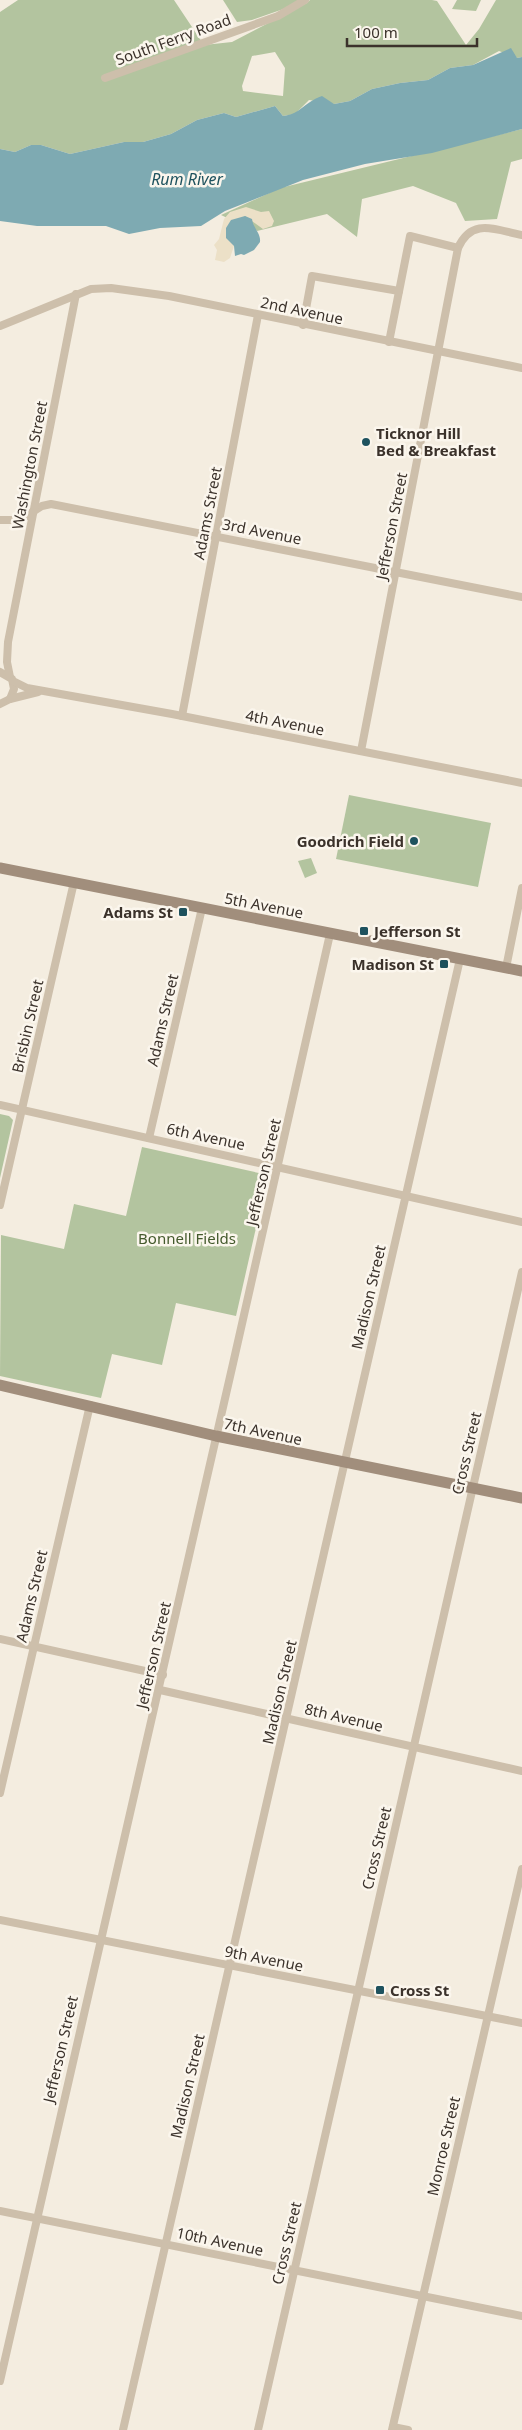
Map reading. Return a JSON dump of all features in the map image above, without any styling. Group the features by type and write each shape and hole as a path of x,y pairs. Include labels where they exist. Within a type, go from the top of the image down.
{"street":[{"name":"South Ferry Road","path":"104,78 278,16 304,0"},
{"path":"389,342 410,236 458,248 464,235 481,227 522,235"},
{"name":"Jefferson Street","path":"361,751 458,248"},
{"path":"302,325 312,276 399,291"},
{"name":"2nd Avenue","path":"0,326 76,294 92,289 111,288 169,296 302,325 522,368"},
{"name":"Washington Street","path":"3,704 14,689 7,662 8,642 76,294"},
{"name":"Adams Street","path":"182,716 258,314"},
{"name":"3rd Avenue","path":"0,520 20,520 42,506 51,504 522,597"},
{"name":"Washington Street","path":"0,662 8,642"},
{"name":"4th Avenue","path":"0,672 18,686 182,716 522,783"},
{"name":"4th Avenue","path":"3,704 42,690"},
{"name":"5th Avenue","path":"0,868 522,971"},
{"name":"Brisbin Street","path":"0,1205 74,882"},
{"path":"506,968 522,888"},
{"name":"Adams Street","path":"149,1138 202,908"},
{"name":"Jefferson Street","path":"0,2381 100,1940 160,1690 330,934"},
{"name":"Madison Street","path":"123,2430 164,2244 287,1718 460,959"},
{"name":"6th Avenue","path":"0,1105 522,1222"},
{"name":"Cross Street","path":"258,2430 522,1272"},
{"name":"7th Avenue","path":"0,1385 216,1436 522,1498"},
{"name":"Adams Street","path":"0,1793 90,1405"},
{"path":"0,1639 163,1675"},
{"name":"8th Avenue","path":"160,1690 522,1772"},
{"name":"Monroe Street","path":"392,2429 522,1869"},
{"name":"9th Avenue","path":"0,1920 522,2023"},
{"name":"10th Avenue","path":"0,2211 522,2316"},
{"path":"392,2429 408,2430"}],"green space":[{"path":"18,0 174,0 204,45 232,42 310,0 432,0 437,1 466,45 479,29 496,0 522,0 522,57 517,58 499,51 473,65 450,68 428,80 372,89 350,101 334,104 309,100 295,114 283,116 275,106 236,117 224,113 197,120 171,134 143,142 124,142 70,154 41,145 31,145 15,152 0,149 0,12","holes":["275,52 285,68 283,96 243,91 242,86 252,56"]},
{"path":"223,0 298,0 295,5 252,20 237,22"},
{"path":"457,0 481,0 476,11 452,9"},
{"path":"522,129 522,159 511,162 497,219 465,221 456,203 413,186 362,199 357,237 327,214 257,231 250,225 221,215 280,188"},
{"name":"Goodrich Field","path":"349,795 491,823 478,887 336,859"},
{"path":"311,858 317,873 305,878 298,861"},
{"path":"0,1114 9,1116 13,1120 0,1178"},
{"name":"Bonnell Fields","path":"142,1147 268,1175 236,1316 176,1303 162,1365 112,1354 101,1398 0,1376 1,1235 64,1249 74,1204 126,1216"}],"shaded area":[{"path":"246,207 261,212 269,211 274,221 272,226 263,229 245,216 230,240 234,246 230,258 224,262 215,260 217,250 214,245 219,239 224,219 230,212"}],"water":[{"name":"Rum River","path":"511,48 517,58 522,57 522,129 432,153 365,164 303,180 225,211 201,226 160,228 129,234 106,226 37,226 0,221 0,149 15,152 31,145 41,145 70,154 124,142 143,142 171,134 197,120 224,113 236,117 275,106 283,116 289,115 322,96 334,104 350,101 372,89 428,80 450,68 473,65"},
{"path":"245,216 252,219 260,242 254,250 244,255 235,256 234,246 226,238 226,228 231,220"}],"place":[{"name":"Ticknor Hill Bed & Breakfast","path":"366,442"},
{"name":"Goodrich Field","path":"414,841"},
{"name":"Adams St","path":"183,912"},
{"name":"Jefferson St","path":"364,931"},
{"name":"Madison St","path":"444,964"},
{"name":"Cross St","path":"380,1990"}]}
